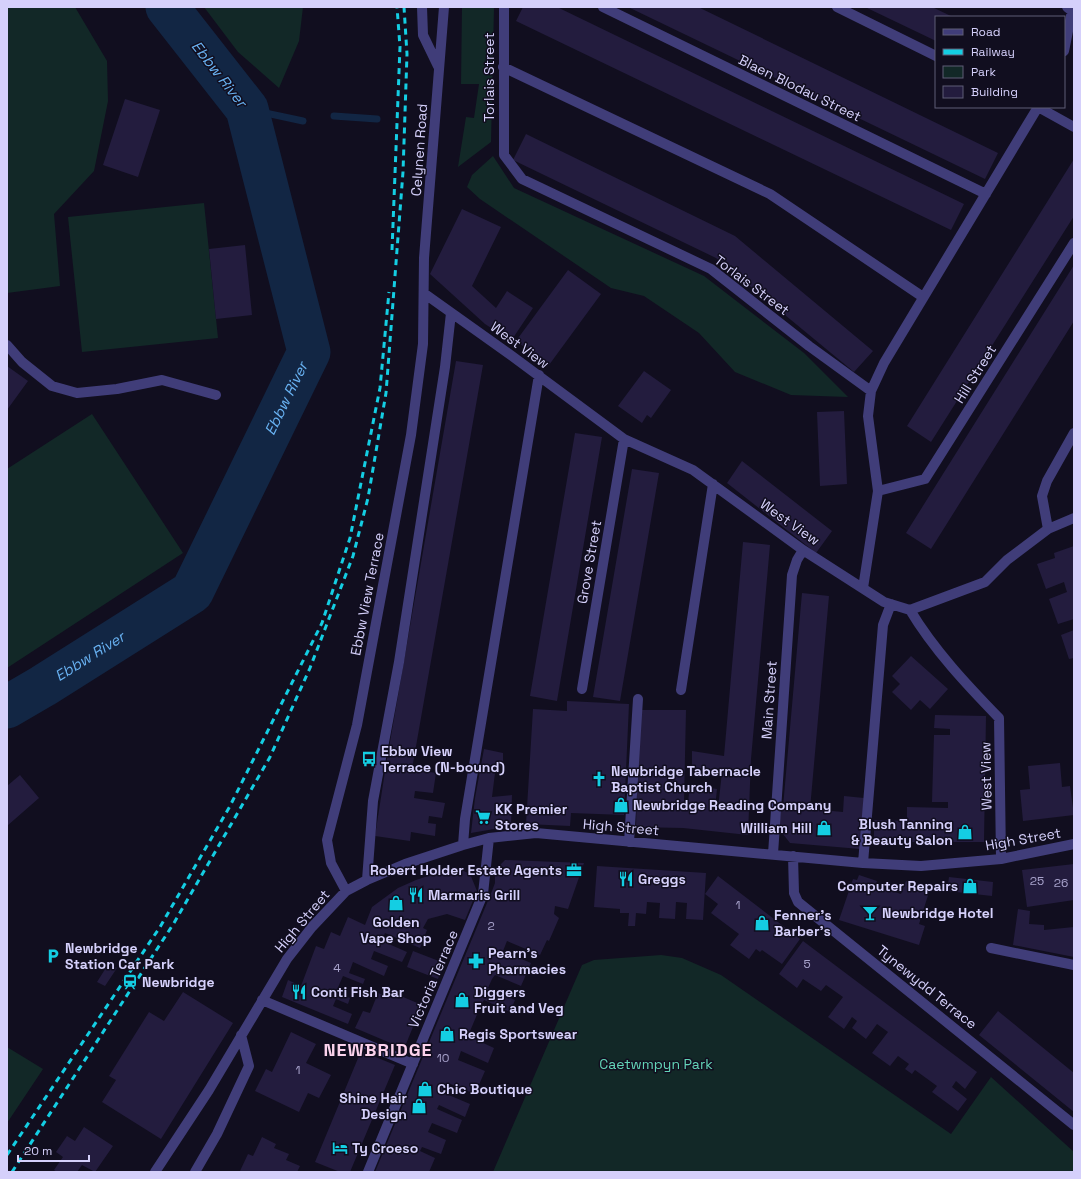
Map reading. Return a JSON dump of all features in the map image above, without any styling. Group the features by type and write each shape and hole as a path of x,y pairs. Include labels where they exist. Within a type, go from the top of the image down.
{"street":[{"path":"422,7 423,35 438,66"},
{"name":"Celynen Road","path":"425,294 424,258 436,129 438,66 444,7"},
{"name":"Torlais Street","path":"504,7 504,155 522,179 711,269 809,346 871,391"},
{"name":"Blaen Blodau Street","path":"603,7 986,194"},
{"path":"837,7 935,56"},
{"path":"1065,46 1072,11 1067,7"},
{"path":"503,67 770,194 923,297"},
{"path":"862,588 878,491 868,416 871,391 884,363 1037,108"},
{"path":"1040,108 1074,127"},
{"name":"Hill Street","path":"878,491 926,479 1074,242"},
{"name":"West View","path":"425,294 539,375 624,439 693,470 803,550 884,602 910,610 922,630 947,662 999,718 1001,859"},
{"name":"Ebbw View Terrace","path":"346,891 331,863 327,840 357,726 411,435 423,344 425,294"},
{"path":"367,880 373,801 401,646 445,367 451,313"},
{"path":"7,345 22,362 52,386 77,393 117,389 162,380 216,395"},
{"path":"463,845 465,820 539,375"},
{"path":"1048,529 1042,496 1050,475 1074,433"},
{"name":"Grove Street","path":"582,689 624,439"},
{"path":"681,690 713,484"},
{"path":"910,610 985,582 1007,560 1048,529 1074,518"},
{"name":"Main Street","path":"773,854 792,575 797,560 803,550"},
{"path":"863,863 883,625 891,604"},
{"path":"629,842 638,700"},
{"name":"High Street","path":"155,1172 170,1152 287,959 312,927 346,891 367,880 405,864 489,838 536,833 863,863 921,866 1001,859 1074,844"},
{"name":"Victoria Terrace","path":"368,1172 484,894 489,838"},
{"name":"Tynewydd Terrace","path":"793,856 794,893 798,902 1074,1125"},
{"path":"991,948 1074,965"},
{"path":"262,1000 413,1064"},
{"path":"194,1172 217,1134 249,1066 241,1035"}],"green space":[{"path":"7,7 75,7 107,61 108,101 94,171 54,214 60,286 7,293"},
{"path":"204,7 303,7 299,41 279,88 238,52"},
{"path":"462,7 494,7 491,142 458,167 466,117 474,118 479,84 461,84"},
{"path":"493,156 514,188 704,276 804,353 848,397 791,395 735,372 699,333 644,296 611,288 480,199 467,187 472,175"},
{"path":"204,203 218,338 82,352 68,217"},
{"path":"92,414 183,553 7,668 7,469"},
{"name":"Caetwmpyn Park","path":"661,955 682,958 721,975 951,1134 991,1077 1074,1152 1074,1172 493,1172 582,965 594,960"},
{"path":"7,1047 43,1069 7,1123"}],"building":[{"path":"523,7 557,7 964,204 951,230 516,21"},
{"path":"628,7 698,7 998,153 985,179"},
{"path":"865,7 932,7 951,16 935,16 935,41"},
{"path":"125,99 160,110 138,177 103,165"},
{"path":"526,134 735,236 873,351 854,372 716,258 513,160"},
{"path":"1074,159 1074,216 931,442 907,426"},
{"path":"462,209 501,227 472,286 496,308 507,291 533,308 511,341 485,324 430,274"},
{"path":"245,245 252,315 216,319 209,249"},
{"path":"1074,265 1074,321 931,549 906,533"},
{"path":"568,270 601,294 549,365 516,341"},
{"path":"456,361 483,365 412,769 436,773 433,793 415,791 414,798 445,803 442,818 429,816 428,823 436,824 435,836 411,832 410,841 375,836"},
{"path":"7,366 28,381 7,410"},
{"path":"644,371 671,390 651,418 647,415 642,423 618,406"},
{"path":"844,411 847,484 820,486 817,412"},
{"path":"575,433 602,437 557,701 530,696"},
{"path":"742,461 832,531 816,553 727,483"},
{"path":"632,469 659,473 620,701 593,697"},
{"path":"743,542 770,545 751,759 748,835 683,828 636,827 639,710 686,710 684,803 688,802 690,785 717,789 715,808 718,808 722,772 692,770 692,751 724,756"},
{"path":"1074,546 1074,619 1058,624 1049,599 1067,592 1064,582 1046,589 1037,564 1055,558 1054,553"},
{"path":"802,593 829,596 810,809 843,812 844,796 864,798 860,849 790,843 779,829 781,807 783,807"},
{"path":"1074,630 1074,658 1069,659 1061,635"},
{"path":"911,656 948,689 930,709 920,700 911,710 892,692 900,684 892,676"},
{"path":"567,701 629,704 624,815 571,813 570,826 526,824 533,709 567,711"},
{"path":"935,715 986,716 984,842 874,842 874,820 907,821 907,807 948,808 948,802 932,802 934,735 950,735 950,729 934,728"},
{"path":"484,749 503,753 503,767 496,765 492,797 512,795 511,826 471,833 475,798"},
{"path":"1060,763 1062,787 1070,786 1074,815 1023,821 1020,790 1030,789 1028,766"},
{"path":"20,775 39,798 7,826 7,786"},
{"path":"505,860 584,863 568,909 555,906 554,914 559,918 549,941 547,940 540,955 507,941 503,951 531,963 521,986 495,975 488,988 515,1000 510,1012 484,1000 481,1005 468,1036 494,1048 488,1063 461,1051 458,1060 485,1071 475,1094 448,1083 444,1093 470,1104 465,1117 439,1105 437,1109 462,1120 457,1133 432,1123 428,1132 446,1140 441,1154 422,1147 420,1151 435,1158 429,1172 375,1172 492,891 495,883 495,870"},
{"path":"1074,864 1074,900 1027,907 1022,870"},
{"path":"597,866 706,873 703,920 686,919 687,903 676,902 675,919 659,918 660,903 647,902 646,914 636,913 635,926 628,926 629,913 620,913 620,909 594,907"},
{"path":"455,867 470,874 477,891 465,920 447,914 428,919 423,928 427,930 420,948 385,933 382,941 407,952 402,962 374,951 371,959 388,966 384,976 353,962 349,973 365,979 363,984 343,976 336,992 350,998 348,1004 336,999 333,1006 352,1014 348,1024 282,997 288,980 301,986 316,946 324,949 331,932 340,936 348,917 365,925 372,907 398,888 416,880"},
{"path":"859,875 877,881 876,886 901,894 906,881 930,889 919,924 925,926 919,945 839,920 853,879 857,880"},
{"path":"718,876 800,939 782,964 762,950 760,952 756,949 749,959 730,945 739,934 711,913 718,904 705,894"},
{"path":"949,877 993,882 992,896 947,891"},
{"path":"1018,909 1030,911 1029,924 1044,925 1044,930 1074,927 1074,957 1013,945"},
{"path":"803,941 977,1072 965,1089 956,1081 952,1087 967,1099 958,1111 932,1092 937,1086 915,1070 912,1074 905,1069 909,1064 898,1056 890,1066 872,1053 888,1032 877,1024 866,1039 852,1028 857,1021 852,1017 844,1029 828,1017 843,997 826,985 821,991 803,979 797,988 779,974"},
{"path":"413,951 444,963 438,979 407,967"},
{"path":"109,963 117,968 105,986 97,982"},
{"path":"389,991 422,1005 406,1044 400,1047 355,1028 363,1011 370,1013 378,993 386,996"},
{"path":"183,992 233,1023 161,1139 102,1102 116,1080 109,1076 149,1012 164,1021"},
{"path":"998,1011 1074,1073 1074,1112 979,1035"},
{"path":"291,1032 316,1044 306,1063 331,1075 319,1098 308,1093 299,1112 255,1091 266,1069 272,1072"},
{"path":"361,1051 395,1065 350,1172 340,1172 315,1162"},
{"path":"84,1127 113,1146 95,1172 82,1165 77,1172 57,1172 54,1170 63,1157 56,1152 67,1136 75,1141"},
{"path":"262,1137 276,1144 274,1148 289,1154 286,1160 300,1166 297,1172 240,1171 248,1154 253,1156"}],"waterway":[{"name":"Ebbw River","path":"7,707 192,592 309,352 247,109 167,7"},
{"path":"247,109 303,121"},
{"path":"334,116 377,119"}],"railway":[{"path":"392,250 400,47 397,7"},
{"path":"12,1172 174,923 270,757 310,668 353,556 368,498 386,393 403,172 407,54 404,7"},
{"path":"7,1155 160,927 230,806 322,623 350,538 380,388 389,292"}],"place":[{"name":"Ebbw View Terrace (N-bound)","path":"369,759"},
{"name":"Newbridge Tabernacle Baptist Church","path":"599,779"},
{"name":"Newbridge Reading Company","path":"621,805"},
{"name":"KK Premier Stores","path":"483,817"},
{"name":"William Hill","path":"824,828"},
{"name":"Blush Tanning & Beauty Salon","path":"965,832"},
{"name":"Robert Holder Estate Agents","path":"574,870"},
{"name":"Greggs","path":"626,879"},
{"name":"Computer Repairs","path":"970,886"},
{"name":"Marmaris Grill","path":"416,895"},
{"name":"Golden Vape Shop","path":"396,903"},
{"name":"Newbridge Hotel","path":"870,913"},
{"name":"Fenner's Barber's","path":"762,923"},
{"name":"Newbridge Station Car Park","path":"53,956"},
{"name":"Pearn's Pharmacies","path":"476,961"},
{"name":"Newbridge","path":"130,982"},
{"name":"Conti Fish Bar","path":"299,992"},
{"name":"Diggers Fruit and Veg","path":"462,1000"},
{"name":"Regis Sportswear","path":"447,1034"},
{"name":"Chic Boutique","path":"425,1089"},
{"name":"Shine Hair Design","path":"419,1106"},
{"name":"Ty Croeso","path":"340,1148"}],"district":[{"name":"NEWBRIDGE","path":"378,1050"}]}
